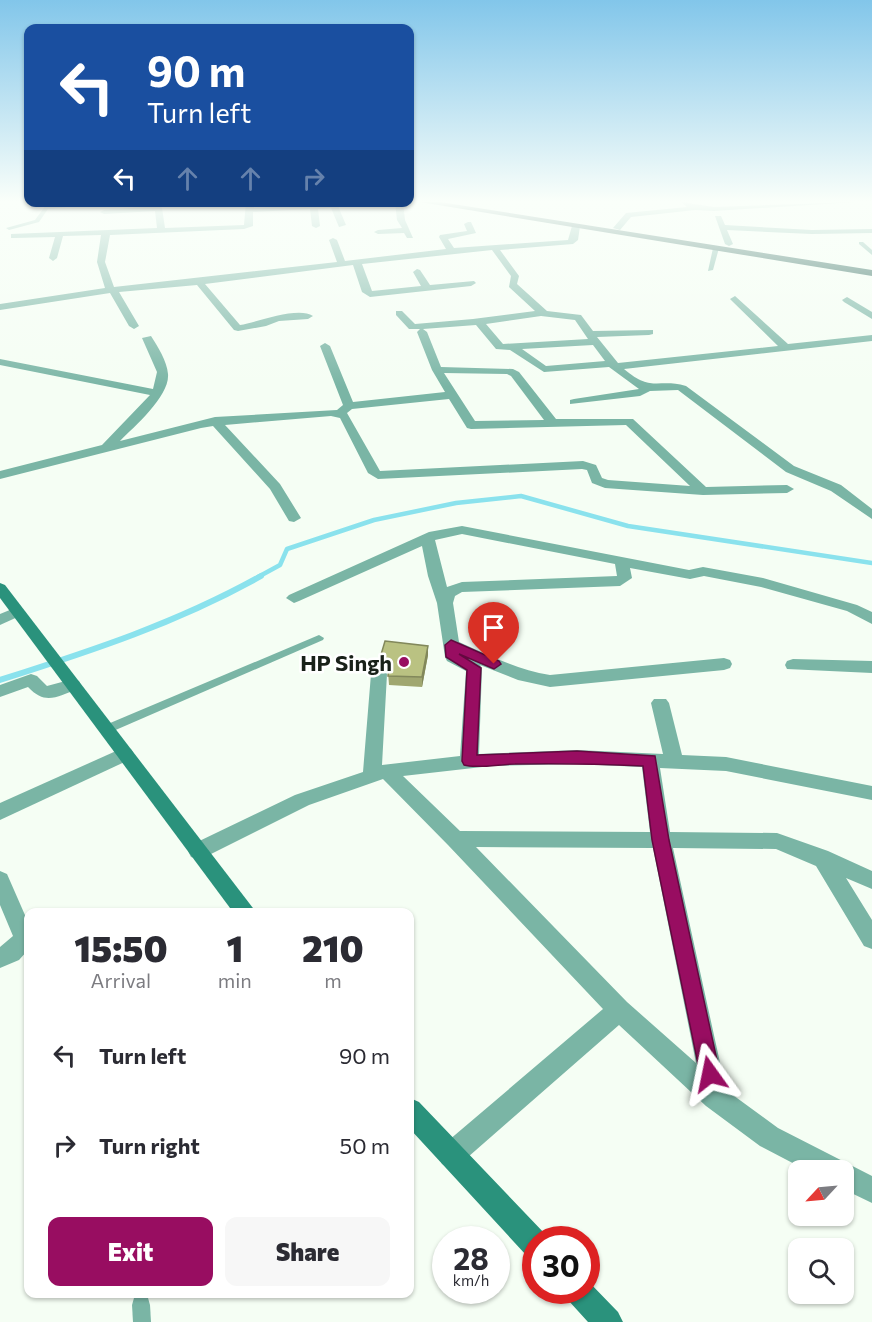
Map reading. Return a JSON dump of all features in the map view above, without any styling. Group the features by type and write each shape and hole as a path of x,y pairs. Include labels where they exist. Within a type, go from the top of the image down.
{"highway":[{"path":"814,264 872,273"},
{"path":"851,264 872,267"}],"main road":[{"path":"0,588 242,908"},
{"path":"414,1115 522,1230"},
{"path":"591,1304 608,1322"}],"street":[{"path":"102,264 112,290 134,326"},
{"path":"0,294 2,307 112,290 199,282 342,264"},
{"path":"358,264 370,294 471,283"},
{"path":"506,264 515,276 512,285 542,313"},
{"path":"417,272 427,288"},
{"path":"199,282 238,328 263,324 277,318 308,316"},
{"path":"735,299 786,348"},
{"path":"847,300 872,316"},
{"path":"399,313 413,327 542,313 576,315 613,366 648,388"},
{"path":"475,322 482,324 497,346 513,347 649,332"},
{"path":"422,332 437,370 471,425 622,420 633,423 703,491"},
{"path":"108,447 157,393 163,380 161,365 147,338"},
{"path":"513,347 544,369 613,366 872,338"},
{"path":"325,346 345,416 374,473 378,476 583,465 592,468 597,480 605,484 703,491 787,489"},
{"path":"0,362 157,393"},
{"path":"437,370 509,371 515,374 552,422"},
{"path":"574,402 640,393 648,388 674,386 682,388 790,469 836,488 872,514"},
{"path":"0,475 215,421 345,410 451,395"},
{"path":"215,421 275,487 294,518"},
{"path":"294,598 428,538 452,530 474,531 690,575 703,571 763,583 852,608 872,619"},
{"path":"428,538 435,576 445,603 453,657 474,668 469,761"},
{"path":"445,603 447,595 452,590 462,587 620,582 625,578 621,561"},
{"path":"0,620 22,618"},
{"path":"451,645 516,674 531,679 550,681 724,664"},
{"path":"793,665 872,667"},
{"path":"379,674 379,773 455,839 619,1010 715,1097 769,1137 814,1160"},
{"path":"0,691 31,680 44,693 72,683"},
{"path":"660,703 674,762"},
{"path":"0,812 125,754"},
{"path":"198,851 302,800 379,773 491,759 577,757 726,764 872,793"},
{"path":"650,760 661,840 715,1097"},
{"path":"455,839 777,841 872,879"},
{"path":"821,857 872,939"},
{"path":"0,880 24,937 21,945 0,958"},
{"path":"451,1155 619,1010"},
{"path":"854,1181 872,1190"}],"lane":[{"path":"710,270 712,264"},
{"path":"107,729 319,638"}],"building":[{"name":"HP Singh","path":"385,641 428,646 422,677 388,676 389,664 385,658 380,658"}],"waterway":[{"path":"258,577 280,565 287,549 374,520 456,503 521,496 628,526 872,563"},
{"path":"0,680 133,635 198,608 261,576"}],"place":[{"name":"HP Singh","path":"404,662"}],"route":[{"path":"494,664 451,645 453,657 474,668 469,761 577,757 650,760 661,840 710,1074"}]}
